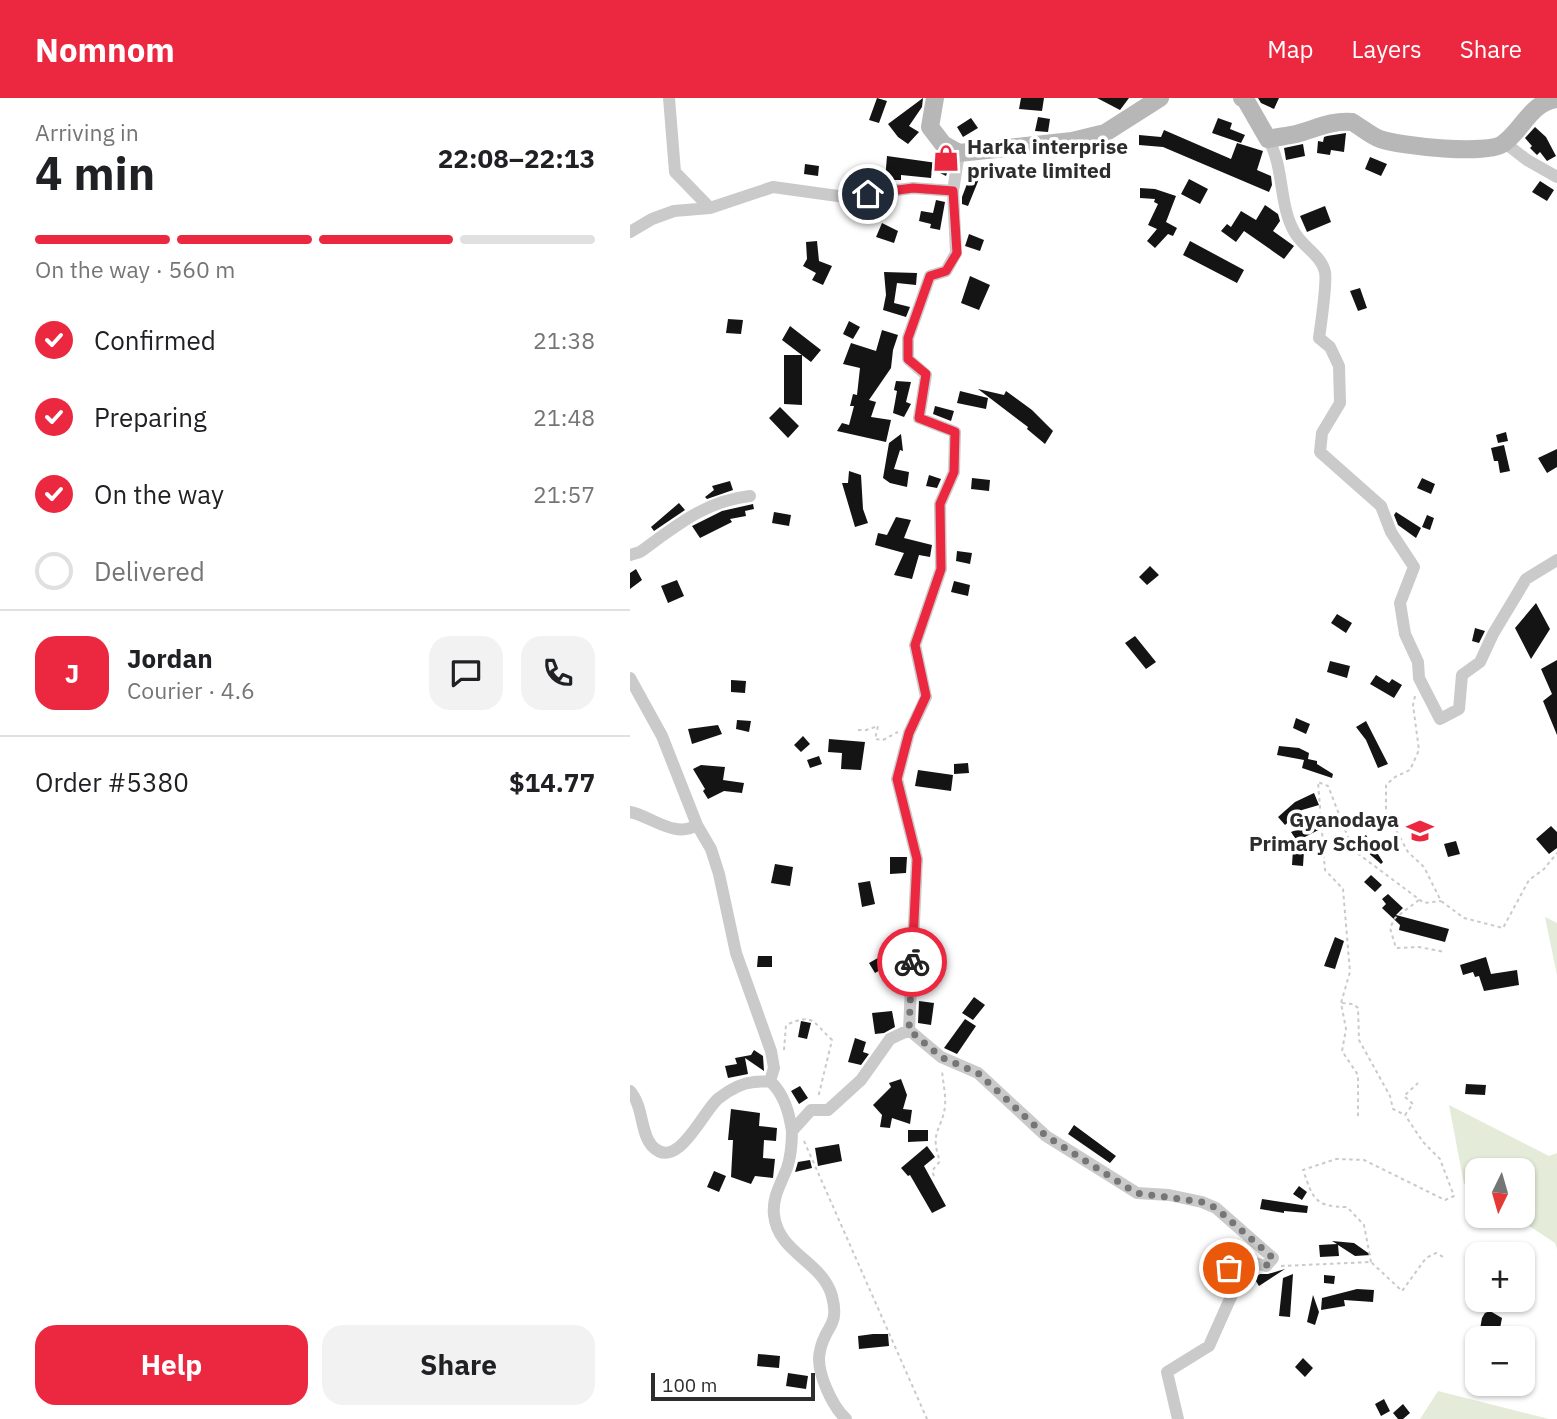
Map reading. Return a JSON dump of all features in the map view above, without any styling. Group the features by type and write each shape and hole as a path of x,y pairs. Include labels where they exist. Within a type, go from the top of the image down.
{"street":[{"path":"669,98 675,172 710,208"},
{"path":"935,98 930,127 943,144 959,153 1072,141 1105,133 1160,98"},
{"path":"1242,98 1268,139 1279,163 1282,191 1294,232 1320,260 1326,276 1320,338 1331,346 1339,366 1339,403 1322,433 1320,452 1381,506 1391,531 1415,567 1400,603 1405,634 1418,662 1419,678 1440,719 1459,709 1462,675 1480,662 1525,579 1557,560"},
{"path":"1268,139 1346,121 1362,127 1377,138 1400,143 1486,149 1505,143 1538,105 1557,99"},
{"path":"1505,143 1527,160 1557,177"},
{"path":"909,1030 917,859 897,779 909,733 926,696 915,645 941,569 940,504 954,472 955,432 919,418 926,374 908,359 908,338 930,276 946,271 957,253 953,191 959,153"},
{"path":"630,232 652,219 674,211 710,208 773,187 845,197 913,188 953,191"},
{"path":"630,555 640,552 701,509 728,499 750,496"},
{"path":"630,678 662,736 697,825 711,849 736,953 771,1051 774,1068 770,1081"},
{"path":"630,812 667,827 692,828 697,825"},
{"path":"909,1030 941,1057 978,1073 1046,1136 1136,1193 1202,1202 1216,1208 1273,1258 1266,1266 1240,1259 1229,1268 1234,1290 1209,1346 1167,1372 1178,1419"},
{"path":"792,1131 811,1110 828,1110 861,1080 890,1039 909,1030"},
{"path":"630,1091 637,1101 649,1142 657,1150 666,1153 674,1151 685,1142 717,1100 750,1083 770,1081"},
{"path":"770,1081 778,1089 789,1112 792,1131 787,1168 774,1201 776,1224 786,1243 828,1283 835,1317 821,1344 819,1361 834,1406 846,1419"}],"path":[{"path":"1419,678 1413,705 1419,750 1410,770 1386,785 1385,812 1408,852 1424,867 1441,901 1464,918 1503,928 1530,880 1544,869 1557,853"},
{"path":"858,730 878,726 875,739 883,740 897,732 909,733"},
{"path":"1358,1116 1358,1075 1342,1051 1346,1029 1341,1003 1350,972 1343,889 1325,870 1318,782 1328,786 1353,850 1423,903 1441,901"},
{"path":"1420,900 1395,918 1390,928 1396,948 1419,947 1445,951"},
{"path":"1341,1003 1353,1004 1358,1008 1359,1040 1390,1096 1393,1109 1405,1115 1423,1142 1440,1159 1454,1196 1445,1200 1364,1160 1336,1159 1303,1170 1312,1196 1328,1207 1347,1207 1364,1225 1371,1262 1402,1291 1426,1258 1436,1253 1445,1258"},
{"path":"771,1051 784,1051 786,1025 803,1018 812,1020 832,1040 828,1064 817,1096 821,1109"},
{"path":"934,1176 932,1171 940,1161 935,1146 935,1134 945,1106 941,1057"},
{"path":"1405,1115 1413,1104 1404,1096 1418,1083"},
{"path":"792,1131 804,1142 927,1419"},
{"path":"1266,1266 1371,1262"}],"green space":[{"path":"1545,917 1557,923 1557,975"},
{"path":"1449,1105 1549,1156 1557,1153 1557,1249 1555,1243 1532,1228 1535,1228 1535,1158 1465,1158 1464,1184"},
{"path":"1438,1391 1549,1419 1420,1419"}],"building":[{"path":"877,98 887,101 879,123 869,120"},
{"path":"923,98 922,107 909,126 919,132 908,144 898,137 888,124"},
{"path":"1021,98 1044,98 1042,111 1019,109"},
{"path":"1097,98 1129,98 1120,110"},
{"path":"1258,98 1279,98 1274,109 1261,103"},
{"path":"1038,117 1050,119 1048,132 1035,131"},
{"path":"971,118 978,128 963,137 957,127"},
{"path":"1218,118 1232,123 1230,129 1245,135 1241,143 1212,133"},
{"path":"1535,127 1546,137 1556,156 1547,161 1540,152 1537,155 1530,148 1532,146 1525,138"},
{"path":"1164,130 1231,159 1237,143 1263,151 1257,170 1271,176 1272,185 1269,192 1163,147 1139,145 1139,135 1161,137"},
{"path":"1346,133 1344,152 1331,150 1330,155 1317,153 1318,141 1323,142 1327,136"},
{"path":"1303,144 1305,156 1286,160 1284,148"},
{"path":"887,156 937,163 941,156 949,160 947,173 946,176 932,169 931,178 901,175 901,180 885,180"},
{"path":"1370,157 1387,164 1381,176 1365,169"},
{"path":"805,164 819,166 818,176 804,174"},
{"path":"970,176 979,179 968,206 962,204 962,197"},
{"path":"1189,179 1208,189 1200,204 1181,194"},
{"path":"1540,181 1554,190 1547,201 1532,192"},
{"path":"1140,188 1155,189 1176,196 1166,222 1177,228 1173,236 1168,234 1155,248 1147,241 1157,229 1148,225 1158,204 1154,202 1155,199 1140,198"},
{"path":"936,200 945,202 940,230 930,228 931,224 919,221 921,211 933,213"},
{"path":"1265,205 1278,214 1280,221 1273,231 1294,246 1284,259 1244,231 1236,242 1221,231 1227,224 1231,227 1241,211 1256,220"},
{"path":"1325,206 1331,222 1307,232 1300,216"},
{"path":"882,223 898,231 894,243 876,237"},
{"path":"969,234 984,240 980,251 965,246"},
{"path":"817,241 819,261 832,266 823,285 812,280 816,273 803,266 807,259 806,242"},
{"path":"1190,241 1244,270 1237,283 1183,255"},
{"path":"884,272 917,273 916,285 897,283 894,303 910,307 906,317 883,310 886,295"},
{"path":"970,276 990,285 979,310 961,303"},
{"path":"1360,288 1367,308 1358,311 1350,291"},
{"path":"728,319 743,320 741,334 726,333"},
{"path":"849,321 860,327 853,339 843,334"},
{"path":"790,326 821,350 811,362 782,340"},
{"path":"882,330 898,335 891,368 869,400 876,402 871,417 891,420 886,442 837,431 842,423 849,425 854,406 850,406 853,394 857,395 860,368 843,364 851,343 876,351"},
{"path":"784,355 802,355 802,405 784,404"},
{"path":"896,381 911,382 906,402 911,404 904,417 893,413"},
{"path":"978,389 1004,395 1006,391 1032,410 1053,431 1045,444 1027,429 1028,427"},
{"path":"960,391 988,398 986,409 957,403"},
{"path":"935,406 954,411 951,421 933,414"},
{"path":"780,407 799,426 788,438 769,418"},
{"path":"1506,432 1508,441 1498,443 1496,435"},
{"path":"901,434 903,451 900,450 894,469 909,472 907,487 890,483 883,478 889,443"},
{"path":"1504,445 1510,471 1500,473 1498,461 1494,461 1491,448"},
{"path":"1557,449 1557,467 1547,473 1538,458"},
{"path":"849,471 861,475 863,509 868,523 855,527 842,483 848,483"},
{"path":"929,475 941,479 937,488 926,486"},
{"path":"972,478 990,480 989,491 971,489"},
{"path":"1422,478 1435,484 1431,494 1417,488"},
{"path":"730,481 733,490 707,499 705,497 714,490 712,486"},
{"path":"679,503 685,510 654,531 651,527"},
{"path":"753,504 754,509 745,511 746,516 730,519 732,522 700,538 692,526 722,511"},
{"path":"774,512 791,515 789,526 772,523"},
{"path":"1396,512 1421,528 1416,538 1398,525 1394,515"},
{"path":"1427,515 1434,518 1430,530 1422,527"},
{"path":"896,517 911,520 904,538 932,545 930,557 919,555 912,579 894,575 904,553 875,545 878,533 887,535"},
{"path":"957,551 972,553 970,564 956,561"},
{"path":"1150,566 1159,575 1147,585 1139,577"},
{"path":"636,569 642,580 630,589 630,573"},
{"path":"677,580 684,596 668,603 661,586"},
{"path":"954,581 970,585 968,596 951,592"},
{"path":"1536,603 1550,629 1531,659 1515,628"},
{"path":"1337,614 1352,623 1346,633 1331,623"},
{"path":"1475,628 1485,631 1479,643 1472,641"},
{"path":"1135,636 1156,662 1146,669 1125,643"},
{"path":"1557,660 1557,735 1543,701 1552,694 1541,669"},
{"path":"1330,661 1350,666 1347,678 1327,672"},
{"path":"1376,675 1389,683 1392,679 1402,685 1394,698 1370,684"},
{"path":"731,680 746,681 745,693 731,692"},
{"path":"1296,718 1310,724 1306,734 1293,728"},
{"path":"737,720 751,721 749,732 736,729"},
{"path":"1366,721 1388,764 1378,768 1366,740 1356,727"},
{"path":"718,725 722,734 692,744 688,729"},
{"path":"803,736 810,744 801,752 794,745"},
{"path":"829,739 865,742 861,770 841,769 842,753 828,752"},
{"path":"1279,746 1299,748 1309,753 1308,759 1317,761 1317,764 1333,774 1332,778 1302,768 1304,760 1277,755"},
{"path":"819,756 822,764 810,768 807,760"},
{"path":"968,763 969,773 954,774 954,764"},
{"path":"701,765 725,767 723,780 744,783 742,793 724,791 708,799 693,769"},
{"path":"918,770 953,775 951,791 915,786"},
{"path":"1314,793 1319,805 1302,810 1285,825 1278,817 1295,802"},
{"path":"1330,817 1332,823 1297,841 1291,832"},
{"path":"1551,826 1557,832 1557,848 1549,854 1536,839"},
{"path":"1366,835 1383,862 1381,864 1364,852 1357,841"},
{"path":"1456,841 1460,854 1448,857 1444,844"},
{"path":"1293,849 1304,851 1303,866 1292,865"},
{"path":"890,857 907,857 906,873 890,874"},
{"path":"775,864 793,867 790,886 771,883"},
{"path":"1371,875 1382,885 1375,892 1364,882"},
{"path":"870,881 875,904 862,907 858,883"},
{"path":"1388,894 1403,908 1396,915 1449,929 1445,942 1399,930 1400,925 1382,908 1386,904 1382,899"},
{"path":"1335,937 1344,941 1335,969 1324,966"},
{"path":"885,954 891,964 875,973 869,963"},
{"path":"758,956 772,956 772,967 757,967"},
{"path":"1486,957 1491,974 1517,970 1519,985 1484,991 1479,976 1475,977 1473,972 1463,975 1460,965"},
{"path":"974,997 985,1005 973,1020 962,1013"},
{"path":"919,1001 934,1003 931,1025 918,1023"},
{"path":"892,1011 895,1027 875,1034 872,1013"},
{"path":"965,1019 976,1026 957,1054 944,1048"},
{"path":"801,1021 811,1023 807,1039 798,1037"},
{"path":"855,1038 866,1042 863,1052 869,1054 861,1065 848,1062"},
{"path":"754,1050 763,1056 764,1071 745,1058 748,1074 728,1078 725,1066 737,1064 735,1058 751,1055"},
{"path":"901,1079 907,1095 903,1109 912,1110 910,1124 892,1118 890,1128 880,1127 882,1115 873,1105 891,1087 889,1083"},
{"path":"1466,1084 1486,1085 1485,1095 1465,1094"},
{"path":"800,1086 808,1098 799,1104 791,1091"},
{"path":"731,1109 760,1113 759,1126 777,1128 776,1141 764,1140 763,1158 775,1159 773,1178 755,1176 751,1184 731,1177 733,1140 728,1140"},
{"path":"1074,1125 1116,1156 1110,1163 1068,1134"},
{"path":"908,1130 928,1130 928,1141 908,1142"},
{"path":"839,1144 842,1161 818,1166 815,1148"},
{"path":"927,1146 935,1157 924,1166 946,1206 932,1213 910,1175 901,1168"},
{"path":"810,1160 812,1168 795,1172 798,1162"},
{"path":"714,1171 726,1176 719,1192 707,1187"},
{"path":"1299,1186 1307,1192 1302,1200 1293,1194"},
{"path":"1262,1199 1308,1206 1307,1213 1260,1209"},
{"path":"1332,1241 1354,1243 1371,1255 1355,1256 1338,1245 1339,1256 1320,1257 1319,1245 1337,1244"},
{"path":"1285,1269 1259,1286 1254,1278 1260,1274"},
{"path":"1293,1274 1290,1317 1279,1316 1283,1278"},
{"path":"1324,1275 1335,1276 1334,1284 1324,1283"},
{"path":"1357,1289 1374,1290 1373,1302 1344,1300 1345,1306 1321,1310 1322,1298"},
{"path":"1313,1295 1319,1312 1315,1325 1307,1322"},
{"path":"1492,1312 1502,1318 1500,1326 1481,1326 1485,1313"},
{"path":"888,1334 889,1346 859,1349 858,1336"},
{"path":"758,1354 780,1356 779,1368 757,1366"},
{"path":"1303,1358 1313,1368 1305,1377 1295,1367"},
{"path":"788,1373 808,1376 806,1389 786,1386"},
{"path":"1384,1399 1390,1411 1381,1416 1375,1404"},
{"path":"1403,1404 1410,1413 1403,1419 1398,1419 1393,1413"}],"way so far":[{"path":"912,962 909,1030 941,1057 978,1073 1046,1136 1136,1193 1169,1195 1216,1208 1273,1258 1266,1266 1240,1259 1229,1268"}],"place":[{"name":"Harka interprise private limited","path":"946,158"},
{"name":"Gyanodaya Primary School","path":"1420,831"}],"route":[{"path":"868,194 913,188 953,191 955,204 957,253 946,271 930,276 908,338 908,359 926,374 919,418 955,432 954,472 940,504 941,569 915,645 926,696 909,733 897,779 917,859 912,962"}]}
